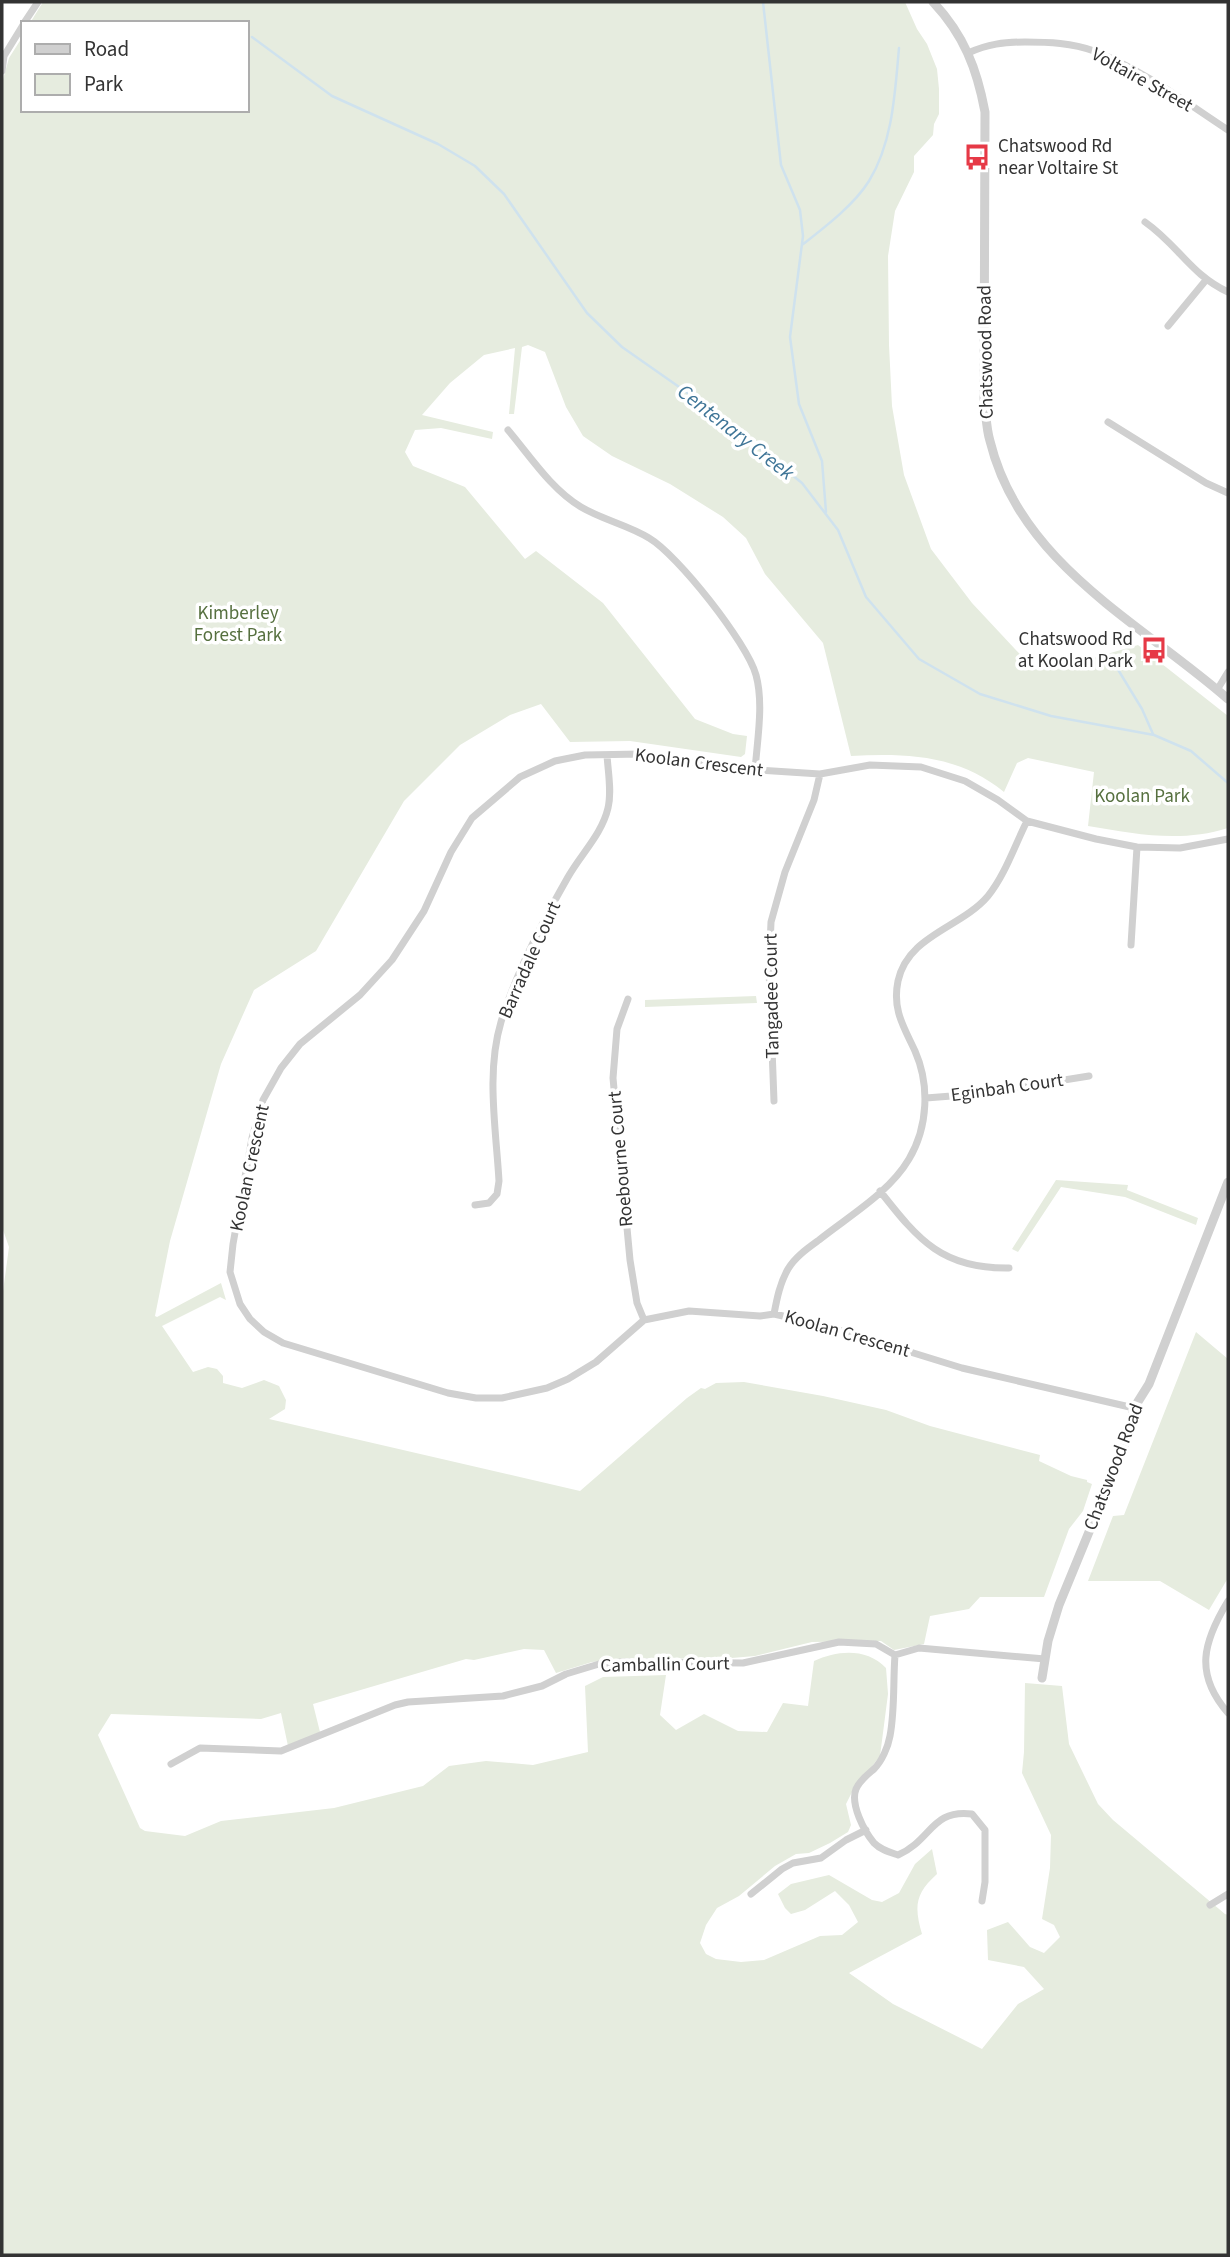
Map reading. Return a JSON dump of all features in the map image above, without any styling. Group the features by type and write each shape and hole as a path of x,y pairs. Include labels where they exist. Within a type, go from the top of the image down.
{"street":[{"path":"25,21 37,2"},
{"name":"Chatswood Road","path":"933,2 955,28 968,53 979,78 985,112 984,399 989,440 1003,480 1023,518 1066,570 1228,699"},
{"path":"2,71 4,56 21,27"},
{"name":"Voltaire Street","path":"968,53 989,44 1013,42 1067,44 1093,50 1136,72 1228,130"},
{"path":"1145,222 1160,232 1194,270 1228,292"},
{"path":"1168,327 1206,280"},
{"path":"1108,422 1206,483 1228,493"},
{"path":"508,430 558,489 581,507 652,539 672,555 691,576 746,653 756,675 759,698 755,771"},
{"path":"1217,690 1228,672"},
{"name":"Koolan Crescent","path":"1134,1408 962,1368 823,1325 774,1314 760,1316 689,1311 644,1320 596,1362 568,1379 524,1395 476,1398 448,1393 283,1343 264,1332 250,1319 240,1304 230,1272 233,1244 254,1128 263,1100 281,1068 300,1044 360,995 392,960 424,911 451,852 472,818 507,786 537,769 574,756 641,754 755,771 820,774 870,765 921,767 965,780 1027,821 1137,847 1180,848 1228,839"},
{"name":"Barradale Court","path":"475,1205 489,1203 497,1194 499,1181 494,1082 500,1025 517,978 568,876 603,824 609,806 607,755"},
{"name":"Tangadee Court","path":"774,1101 769,969 771,922 785,872 814,800 820,774"},
{"path":"774,1314 780,1286 796,1258 880,1191 909,1159 917,1143 926,1098 916,1053 898,1016 895,999 903,966 920,944 961,918 988,896 1027,821"},
{"path":"1131,945 1137,847"},
{"name":"Roebourne Court","path":"628,999 617,1029 614,1078 630,1260 637,1303 644,1320"},
{"name":"Eginbah Court","path":"926,1098 977,1094 1089,1076"},
{"name":"Chatswood Road","path":"1042,1678 1059,1605 1128,1437 1134,1408 1149,1384 1226,1197 1228,1182"},
{"path":"880,1191 937,1253 952,1261 983,1268 1009,1268"},
{"path":"1228,1601 1207,1642 1205,1658 1206,1675 1215,1696 1228,1713"},
{"name":"Camballin Court","path":"171,1764 200,1748 281,1751 396,1705 503,1696 542,1686 566,1674 599,1664 743,1662 839,1642 876,1644 895,1655"},
{"path":"982,1901 985,1830 972,1814 958,1812 945,1815 919,1843 898,1855 886,1852 875,1844 855,1804 855,1790 862,1779 876,1767 890,1736 895,1655 919,1648 1045,1659"},
{"path":"751,1894 782,1869 793,1863 821,1858 866,1830"},
{"path":"1210,1905 1228,1894"}],"green space":[{"name":"Kimberley Forest Park","path":"43,2 905,2 937,69 939,114 933,135 914,156 914,172 895,211 888,256 889,345 892,406 904,475 931,549 972,603 1030,665 1052,670 1138,645 1228,716 1228,828 1193,835 1158,836 1088,826 1094,772 1028,758 1017,763 1004,792 969,770 932,759 892,755 851,756 823,643 765,574 746,538 723,517 670,484 612,456 583,436 566,407 545,352 528,345 522,347 514,414 509,414 515,348 484,355 450,383 422,415 493,432 492,439 441,428 415,430 405,452 413,466 465,487 525,559 536,551 603,603 695,719 733,734 747,736 745,754 741,757 630,741 570,742 541,704 510,715 460,745 404,801 316,951 254,990 221,1064 170,1241 155,1316 221,1283 226,1300 220,1297 162,1326 193,1372 208,1367 217,1369 223,1376 223,1383 242,1388 264,1380 279,1386 286,1400 285,1409 269,1419 580,1491 687,1398 701,1388 705,1389 716,1383 744,1382 886,1410 930,1426 1040,1455 1039,1461 1092,1484 1083,1511 1069,1529 1044,1597 980,1597 969,1609 930,1616 924,1644 894,1650 881,1641 812,1642 755,1656 720,1659 632,1658 592,1662 556,1673 544,1650 524,1649 474,1660 466,1659 313,1704 320,1732 288,1746 281,1713 261,1719 111,1714 98,1735 140,1828 185,1836 221,1821 334,1808 423,1786 449,1766 486,1761 533,1765 588,1752 585,1686 603,1677 666,1675 660,1715 676,1730 704,1714 738,1731 767,1732 783,1703 808,1706 814,1661 842,1653 870,1657 886,1668 888,1694 880,1756 846,1804 851,1825 848,1832 809,1853 796,1854 775,1866 739,1896 717,1908 706,1925 700,1943 706,1954 716,1959 741,1962 764,1960 820,1936 842,1935 858,1922 849,1905 835,1891 805,1910 791,1914 778,1894 791,1884 829,1875 872,1900 882,1902 899,1893 915,1864 932,1849 937,1874 920,1894 917,1908 922,1934 849,1973 893,2004 982,2049 1018,2004 1044,1989 1024,1967 988,1960 987,1930 1008,1922 1030,1947 1044,1953 1060,1937 1054,1925 1042,1919 1050,1868 1051,1835 1022,1773 1025,1683 1062,1686 1069,1744 1098,1804 1113,1820 1228,1915 1228,2255 2,2255 2,1299 9,1247 2,1227 2,83 9,58 21,39 21,112 248,112 248,21 31,21"},
{"path":"756,996 757,1003 645,1007 645,1000"},
{"path":"1056,1180 1128,1185 1127,1190 1198,1218 1196,1225 1125,1197 1061,1187 1018,1252 1012,1249"},
{"path":"1196,1332 1228,1359 1228,1578 1209,1610 1160,1581 1088,1581 1113,1516 1124,1515"}],"waterway":[{"path":"763,2 781,165 800,210 803,236 790,337 799,404 822,461 826,512"},
{"name":"Centenary Creek","path":"252,37 332,96 438,144 475,166 504,194 587,313 622,347 712,410 802,483 838,530 866,597 919,659 980,694 1051,716 1154,735 1191,751 1228,783"},
{"path":"802,245 855,199 877,166 892,116 899,48"},
{"path":"1114,663 1142,709 1153,734"}],"place":[{"name":"Chatswood Rd near Voltaire St","path":"977,157"},
{"name":"Chatswood Rd at Koolan Park","path":"1154,650"}],"park label":[{"name":"Koolan Park","path":"1142,796"}]}
